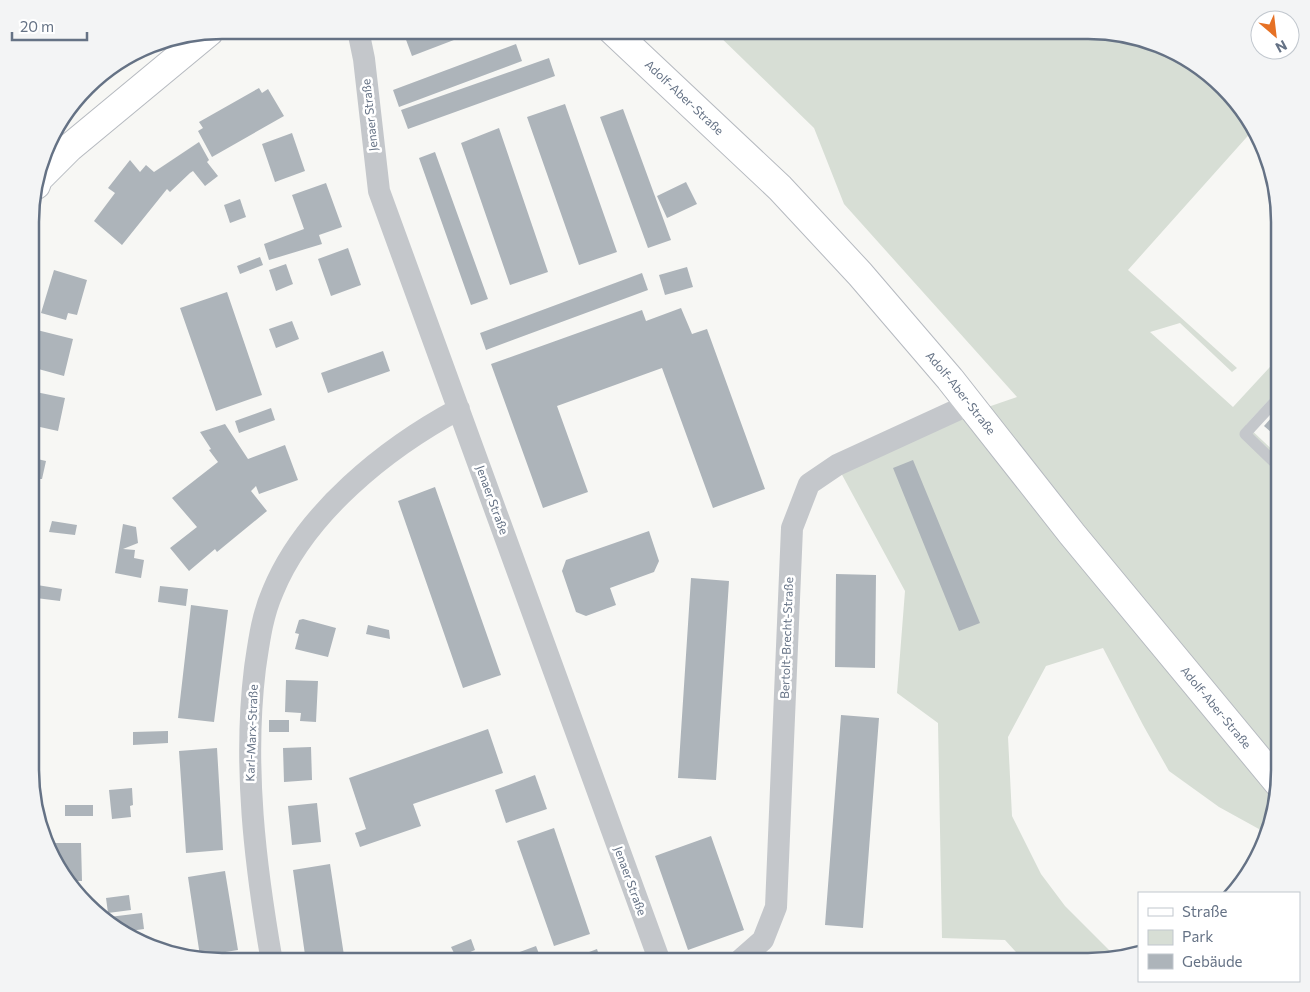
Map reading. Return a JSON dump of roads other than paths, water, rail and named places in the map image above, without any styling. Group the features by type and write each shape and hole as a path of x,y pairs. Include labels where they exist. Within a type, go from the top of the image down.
{"main road":[{"name":"Adolf-Aber-Straße","path":"622,39 780,188 860,274 970,404 1072,534 1271,774"},
{"path":"46,171 69,148 201,40"}],"street":[{"name":"Jenaer Straße","path":"360,39 364,60 379,191 657,953"},
{"name":"Bertolt-Brecht-Straße","path":"755,953 763,940 776,907 792,528 809,484 837,465 970,404"},
{"name":"Karl-Marx-Straße","path":"270,953 261,897 251,787 251,700 260,632 266,606 273,589 306,532 354,483 409,439 459,409"}],"lane":[{"path":"1271,406 1245,434 1271,459"}]}
